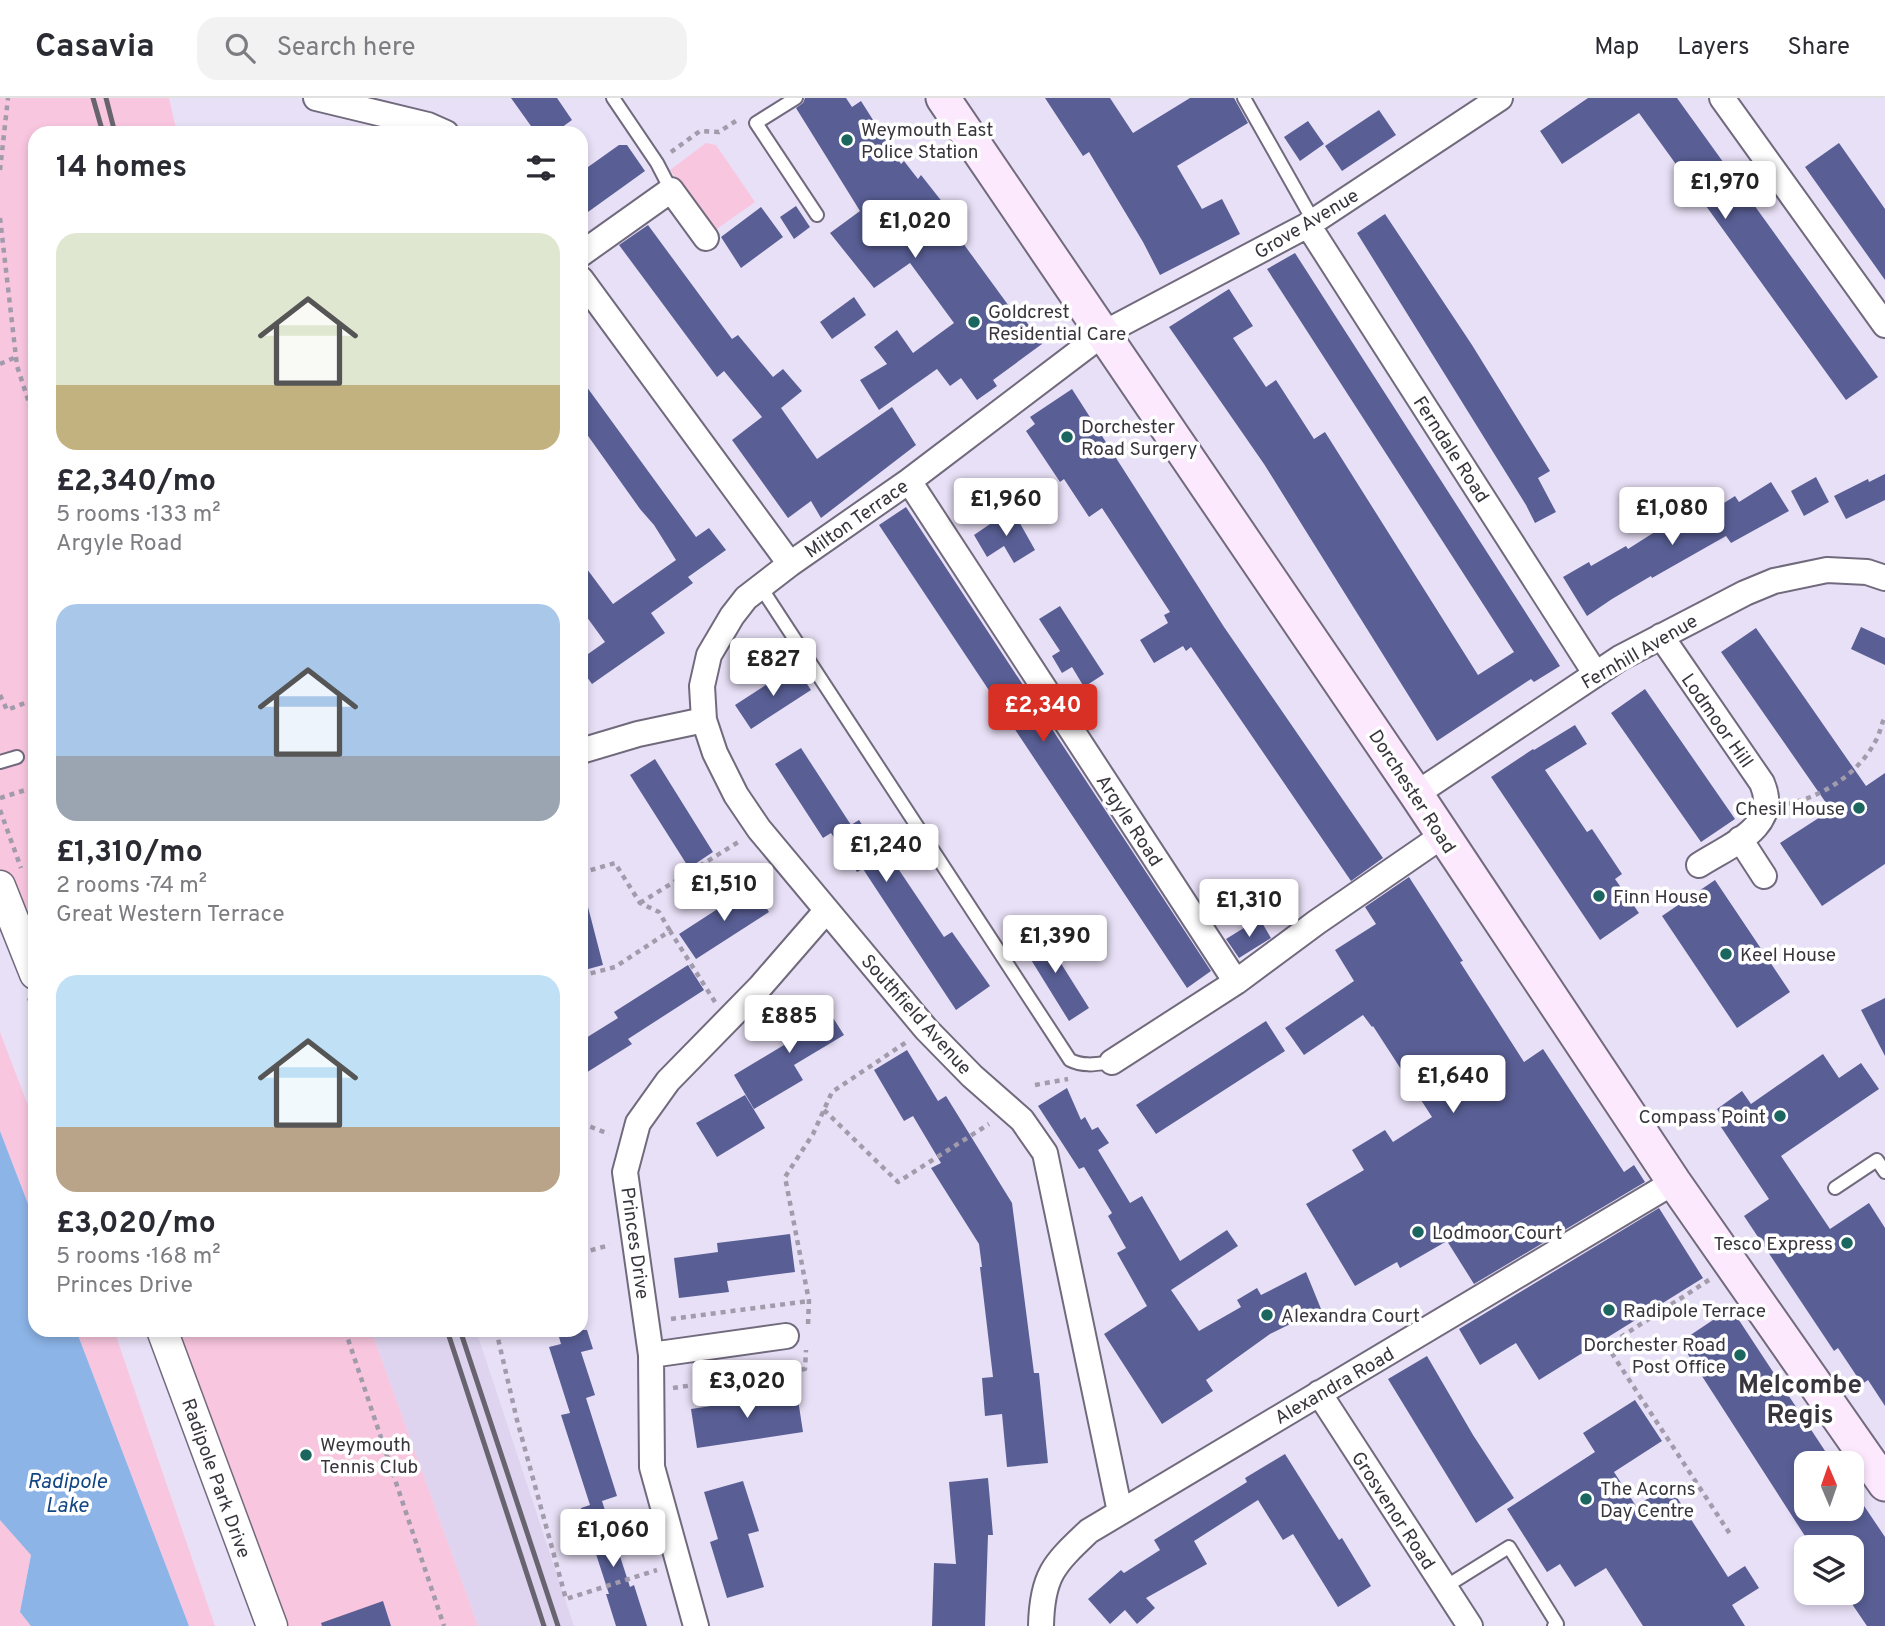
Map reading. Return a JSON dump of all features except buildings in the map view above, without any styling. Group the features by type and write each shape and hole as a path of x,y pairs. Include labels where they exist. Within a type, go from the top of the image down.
{"main road":[{"name":"Dorchester Road","path":"943,98 1416,794 1674,1182 1885,1484"}],"street":[{"path":"316,98 430,126"},
{"path":"1722,98 1885,324"},
{"name":"Grove Avenue","path":"1104,333 1311,224 1492,100"},
{"path":"588,249 671,190 706,238"},
{"name":"Ferndale Road","path":"1311,224 1595,673"},
{"name":"Milton Terrace","path":"588,289 790,564 909,481 1104,333"},
{"name":"Argyle Road","path":"909,481 1236,982"},
{"name":"Southfield Avenue","path":"790,564 746,598 709,655 702,686 704,720 715,752 736,795 759,829 926,1029 964,1069 1022,1120 1045,1153 1120,1512"},
{"name":"Fernhill Avenue","path":"1416,794 1595,673 1745,593 1774,581 1827,570 1859,571 1884,576"},
{"name":"Lodmoor Hill","path":"1661,636 1762,783 1767,800 1766,809"},
{"path":"588,749 638,734 704,720"},
{"path":"1699,864 1760,824 1766,809"},
{"path":"1112,1062 1236,982 1317,922 1442,836"},
{"path":"1740,839 1764,876"},
{"path":"11,878 28,946"},
{"name":"Princes Drive","path":"696,1626 652,1467 651,1355 625,1172 638,1123 668,1081 760,987 827,911"},
{"name":"Alexandra Road","path":"1041,1626 1045,1586 1056,1563 1089,1531 1674,1182"},
{"name":"Radipole Park Drive","path":"165,1337 272,1626"},
{"path":"651,1355 800,1338"},
{"name":"Grosvenor Road","path":"1319,1393 1470,1626"}],"lane":[{"path":"613,98 657,163 671,190"},
{"path":"796,98 757,123 817,215"},
{"path":"1244,98 1311,224"},
{"path":"760,586 1070,1060 1079,1064 1112,1062"},
{"path":"0,762 17,757"},
{"path":"1835,1188 1877,1160 1885,1172"},
{"path":"1445,1587 1509,1547 1557,1624 1554,1626"}],"path":[{"path":"0,170 8,98"},
{"path":"657,163 700,131 719,132 740,118"},
{"path":"0,218 16,357 28,397"},
{"path":"0,364 16,357"},
{"path":"0,695 7,710 28,702"},
{"path":"1766,809 1795,803 1823,792 1850,773 1864,760 1874,745 1885,716"},
{"path":"0,798 28,789"},
{"path":"0,810 11,878"},
{"path":"640,903 759,829"},
{"path":"588,871 615,863 640,903 659,912 727,1020"},
{"path":"588,974 615,967 670,931"},
{"path":"652,1391 805,1369 800,1338 809,1301 785,1177 813,1134 832,1091 926,1029"},
{"path":"824,1110 898,1182 1010,1110"},
{"path":"588,1125 633,1143"},
{"path":"1730,1534 1607,1346 1732,1266"},
{"path":"646,1322 809,1301"},
{"path":"347,1337 444,1626"},
{"path":"498,1337 517,1420 566,1599 678,1563"}],"shaded area":[{"path":"0,98 169,98 175,126 28,126 28,956 0,886"},
{"path":"706,143 716,145 755,202 714,231 670,170"},
{"path":"0,1032 28,1106 28,1204 0,1131"},
{"path":"79,1337 116,1337 215,1626 189,1626"},
{"path":"165,1337 374,1337 478,1626 272,1626"},
{"path":"374,1337 478,1337 574,1626 478,1626"},
{"path":"0,1520 31,1554 20,1612 31,1626 0,1626"}],"water":[{"name":"Radipole Lake","path":"0,1131 28,1204 28,1337 79,1337 189,1626 31,1626 20,1612 31,1555 0,1520"}],"railway":[{"path":"93,98 101,126"},
{"path":"106,98 113,126"},
{"path":"449,1337 544,1626"},
{"path":"462,1337 558,1626"}],"place":[{"name":"Weymouth East Police Station","path":"847,140"},
{"name":"Goldcrest Residential Care","path":"974,322"},
{"name":"Dorchester Road Surgery","path":"1067,437"},
{"name":"Chesil House","path":"1859,808"},
{"name":"Finn House","path":"1599,896"},
{"name":"Keel House","path":"1726,954"},
{"name":"Compass Point","path":"1780,1116"},
{"name":"Lodmoor Court","path":"1418,1232"},
{"name":"Tesco Express","path":"1847,1243"},
{"name":"Radipole Terrace","path":"1609,1310"},
{"name":"Alexandra Court","path":"1267,1315"},
{"name":"Dorchester Road Post Office","path":"1740,1355"},
{"name":"Weymouth Tennis Club","path":"306,1455"},
{"name":"The Acorns Day Centre","path":"1586,1499"}],"district":[{"name":"Melcombe Regis","path":"1800,1399"}]}
